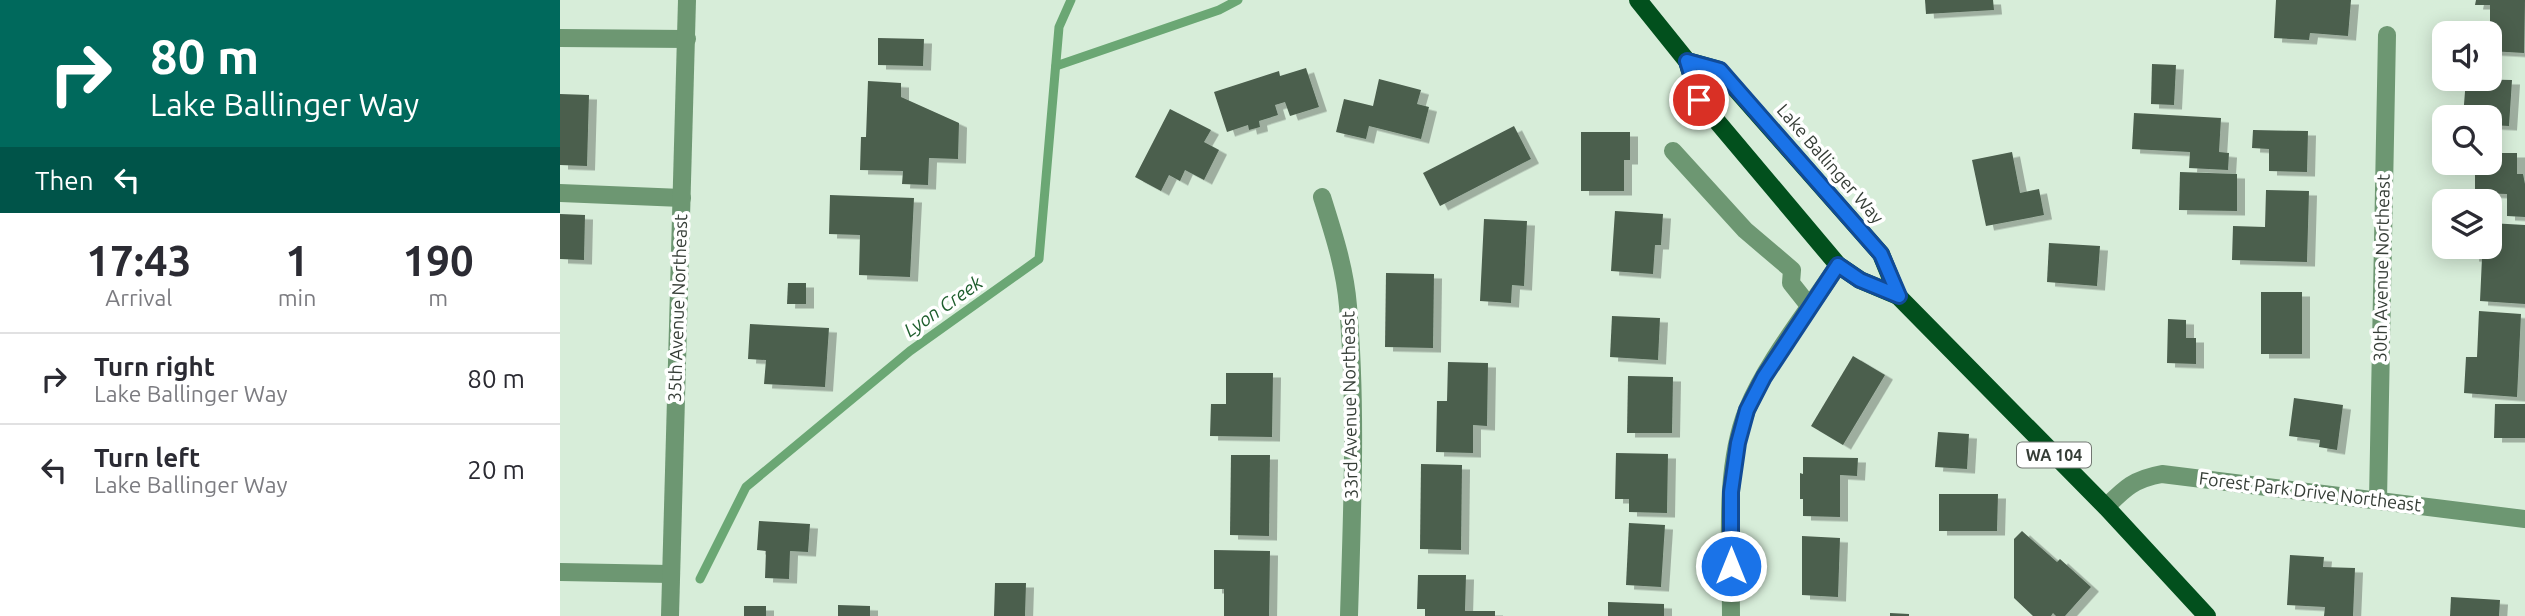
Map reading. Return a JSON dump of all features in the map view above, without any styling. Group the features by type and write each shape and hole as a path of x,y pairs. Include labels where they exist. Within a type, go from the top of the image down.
{"main road":[{"name":"WA 104","path":"1638,0 1687,61 1699,100 1838,265 1860,280 1899,296 2106,507 2207,616"},
{"name":"Lake Ballinger Way","path":"1687,61 1720,70 1881,254 1899,296"}],"street":[{"name":"35th Avenue Northeast","path":"670,616 687,0"},
{"name":"30th Avenue Northeast","path":"2378,500 2386,35"},
{"path":"560,38 687,39"},
{"path":"1673,151 1745,230 1792,270 1791,283 1810,307"},
{"path":"560,193 682,198"},
{"name":"33rd Avenue Northeast","path":"1322,197 1338,250 1348,304 1354,458 1349,616"},
{"path":"1731,616 1731,492 1747,410 1764,377 1838,265"},
{"name":"Forest Park Drive Northeast","path":"2106,507 2126,487 2142,477 2162,474 2525,519"},
{"path":"560,572 670,574"}],"building":[{"path":"1925,0 1993,0 1994,10 1926,14"},
{"path":"2276,0 2351,0 2348,36 2310,33 2309,40 2274,38"},
{"path":"2476,0 2525,0 2524,53 2502,52 2502,21 2490,21 2490,5 2475,5"},
{"path":"878,38 924,39 923,66 878,65"},
{"path":"2152,64 2176,65 2174,105 2151,104"},
{"path":"1306,68 1319,107 1290,116 1285,102 1275,105 1278,115 1259,121 1260,127 1249,130 1248,125 1227,132 1214,92 1279,71 1280,76"},
{"path":"1379,79 1421,90 1417,104 1429,107 1421,139 1369,126 1366,139 1336,132 1344,99 1373,106"},
{"path":"2502,80 2512,80 2509,126 2502,126 2502,105 2464,105 2465,91 2502,91"},
{"path":"868,81 901,83 901,97 959,123 958,159 929,158 928,185 902,184 903,171 860,170 861,137 866,137"},
{"path":"560,94 589,95 587,166 560,165"},
{"path":"1170,109 1211,130 1204,142 1219,150 1204,180 1185,170 1180,181 1169,175 1161,191 1135,177"},
{"path":"2134,113 2221,118 2219,152 2229,153 2228,170 2189,168 2190,152 2132,149"},
{"path":"1514,126 1531,159 1440,206 1423,173"},
{"path":"2253,130 2308,131 2307,172 2269,171 2269,149 2252,148"},
{"path":"1581,132 1630,132 1630,160 1624,160 1624,191 1581,191"},
{"path":"2012,152 2020,193 2039,189 2044,215 1986,226 1972,160"},
{"path":"2502,153 2517,153 2517,174 2523,174 2525,184 2525,217 2507,216 2507,194 2502,194 2502,189 2475,189 2475,175 2502,175"},
{"path":"2180,172 2237,174 2237,211 2179,210"},
{"path":"2266,190 2309,191 2307,262 2232,260 2233,226 2265,227"},
{"path":"830,195 914,198 910,277 859,275 860,235 829,234"},
{"path":"1615,211 1663,214 1661,245 1655,245 1653,274 1611,271"},
{"path":"560,214 585,215 584,260 560,259"},
{"path":"1484,219 1527,221 1524,286 1512,285 1511,303 1480,301"},
{"path":"2502,224 2525,225 2525,304 2480,301 2482,259 2502,259"},
{"path":"2049,243 2100,246 2097,286 2047,282"},
{"path":"1386,273 1434,274 1433,348 1385,347"},
{"path":"788,283 806,283 806,304 787,304"},
{"path":"2261,292 2302,292 2302,354 2261,354"},
{"path":"2479,311 2521,314 2517,397 2464,393 2466,357 2477,357"},
{"path":"1612,316 1660,318 1658,360 1610,357"},
{"path":"2168,319 2186,320 2186,338 2196,338 2196,364 2167,363"},
{"path":"750,324 829,328 825,387 764,384 766,360 748,359"},
{"path":"1853,356 1885,375 1843,445 1811,426"},
{"path":"1448,362 1488,363 1487,426 1473,425 1473,453 1436,452 1437,401 1447,401"},
{"path":"1226,373 1273,373 1272,437 1210,436 1211,404 1226,404"},
{"path":"1628,376 1673,377 1672,433 1627,433"},
{"path":"2294,398 2343,405 2337,450 2319,447 2320,440 2289,436"},
{"path":"2495,404 2525,404 2525,438 2494,438"},
{"path":"1938,432 1969,434 1967,469 1935,467"},
{"path":"1616,453 1668,454 1667,513 1629,512 1629,499 1615,499"},
{"path":"1231,455 1270,455 1269,536 1230,535"},
{"path":"1803,457 1858,458 1857,476 1840,475 1840,517 1803,516 1800,473 1803,474"},
{"path":"1421,464 1462,465 1461,550 1420,549"},
{"path":"1939,494 1998,494 1997,531 1939,531"},
{"path":"759,521 810,524 808,552 790,551 789,579 765,578 766,551 757,550"},
{"path":"1629,523 1665,525 1661,587 1626,585"},
{"path":"2022,531 2057,562 2060,559 2091,587 2065,616 2056,616 2053,613 2051,616 2033,616 2014,598 2014,539"},
{"path":"1802,536 1840,538 1838,597 1802,595"},
{"path":"1214,550 1270,551 1269,616 1224,616 1224,589 1214,589"},
{"path":"2290,555 2324,557 2323,567 2355,568 2353,616 2324,616 2325,607 2287,605"},
{"path":"1418,575 1466,575 1465,611 1495,611 1495,616 1425,616 1425,609 1417,609"},
{"path":"995,583 1026,583 1025,616 994,616"},
{"path":"2451,597 2500,600 2499,616 2450,616"},
{"path":"1608,602 1664,604 1664,616 1608,616"},
{"path":"838,605 870,606 870,616 838,616"},
{"path":"744,606 766,606 766,616 744,616"},
{"path":"1890,613 1909,614 1909,616 1890,616"}],"waterway":[{"name":"Lyon Creek","path":"700,579 746,487 910,351 1039,259 1059,27 1071,0"},
{"path":"1056,66 1219,10 1238,0"}],"route":[{"path":"1699,100 1687,61 1720,70 1881,254 1899,296 1860,280 1838,265 1764,377 1747,410 1738,443 1731,492 1731,566"}]}
